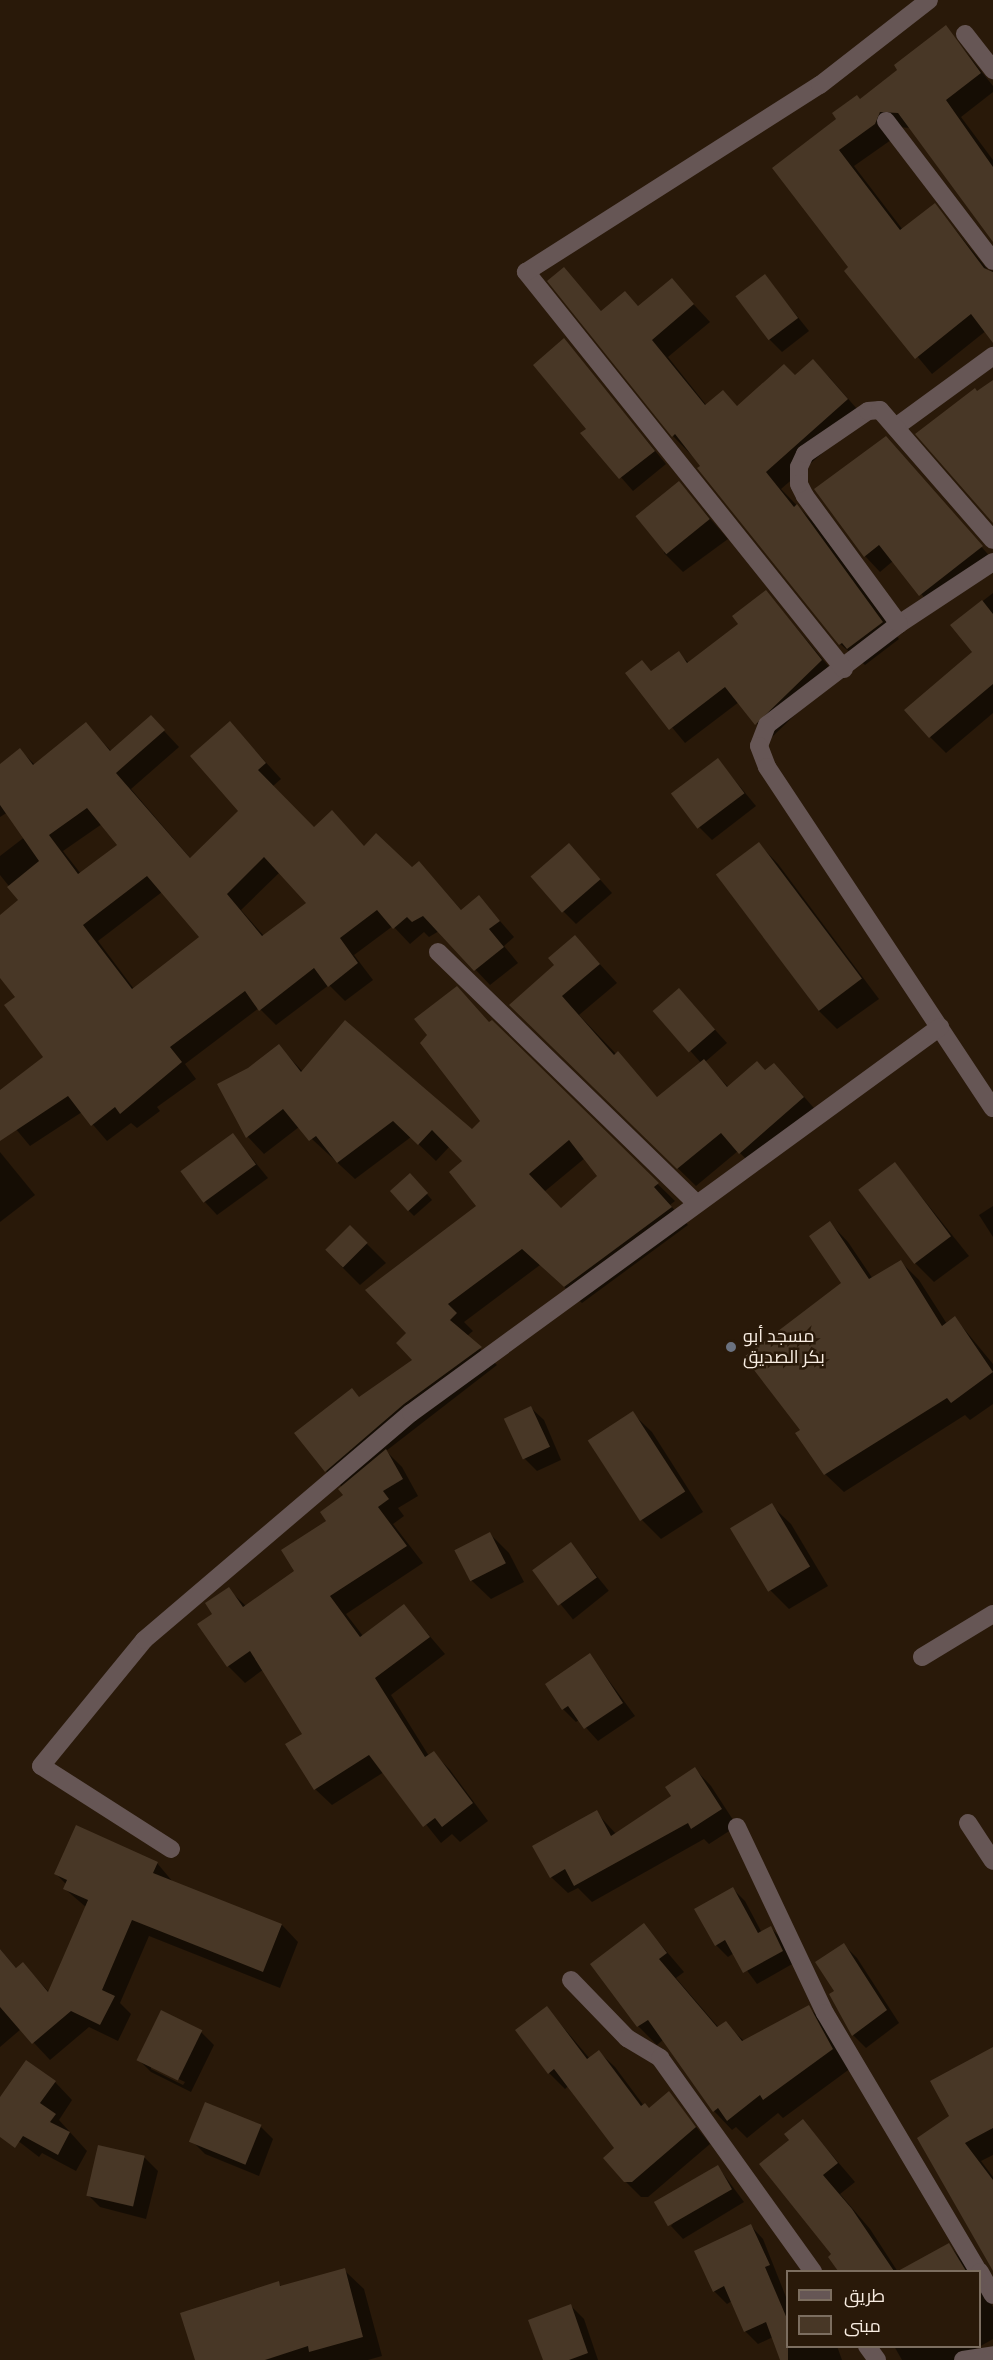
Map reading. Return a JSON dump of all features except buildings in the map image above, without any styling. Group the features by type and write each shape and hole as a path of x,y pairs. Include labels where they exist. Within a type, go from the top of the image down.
{"street":[{"path":"844,669 526,272 819,86 929,0"},
{"path":"965,34 993,70"},
{"path":"886,121 993,261"},
{"path":"897,426 993,356"},
{"path":"899,624 799,484 799,467 806,454 868,411 880,410 897,426 993,540"},
{"path":"993,562 899,624 844,669 767,725 759,746 767,767 993,1108"},
{"path":"438,952 697,1204"},
{"path":"171,1849 41,1766 144,1640 411,1413 940,1027"},
{"path":"922,1657 993,1614"},
{"path":"968,1823 993,1861"},
{"path":"737,1827 825,2013 978,2270"},
{"path":"571,1980 627,2038 660,2058 812,2270"},
{"path":"981,2275 993,2295"},
{"path":"963,2360 993,2355"}],"place":[{"name":"مسجد أبو بكر الصديق","path":"731,1347"}]}
